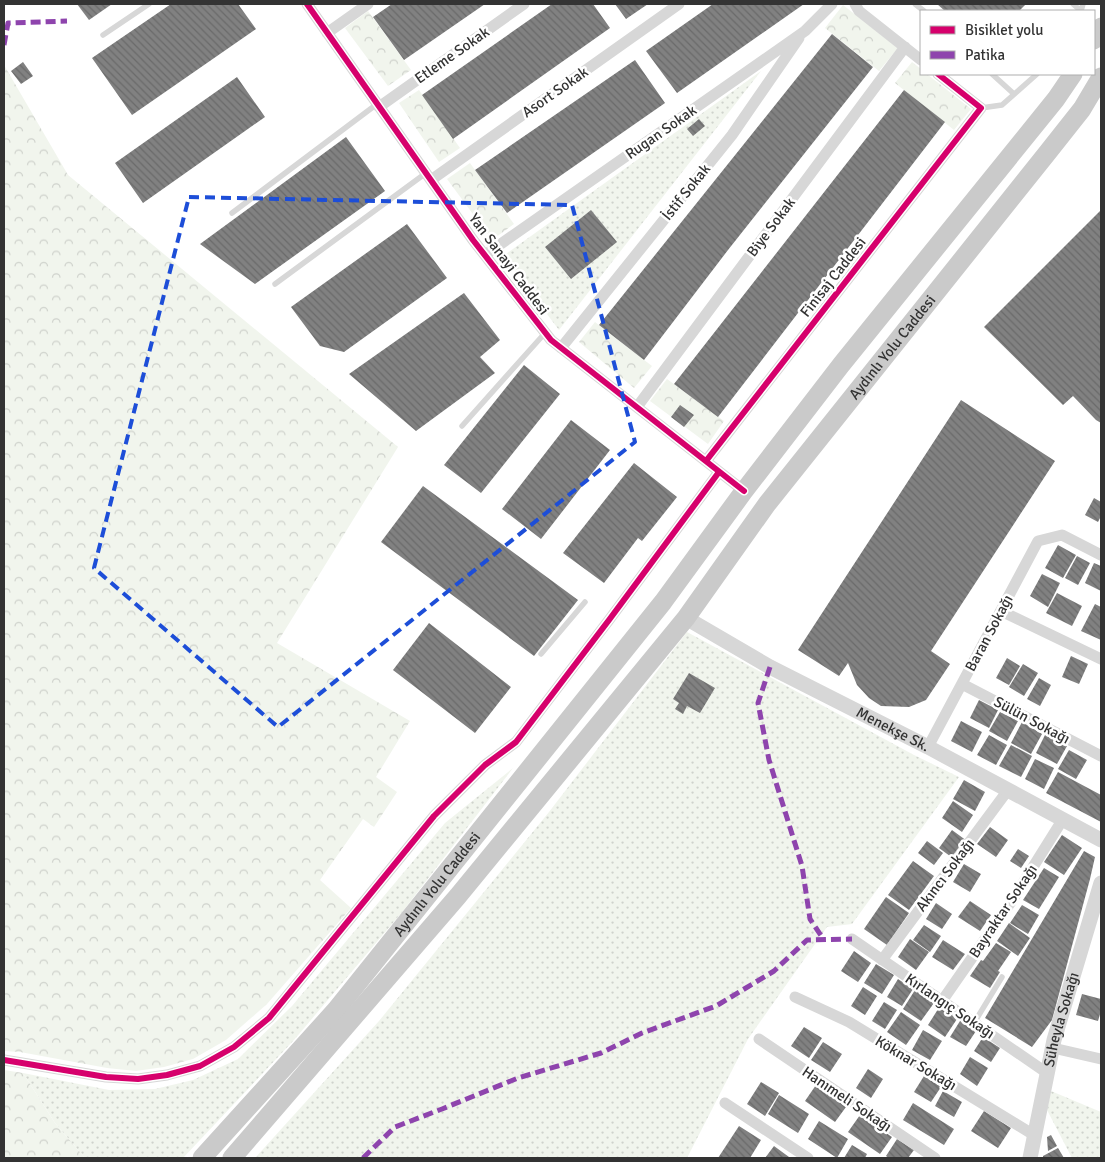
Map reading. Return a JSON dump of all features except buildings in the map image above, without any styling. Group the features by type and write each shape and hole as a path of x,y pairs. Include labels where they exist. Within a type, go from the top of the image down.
{"main road":[{"path":"1095,38 1101,27"},
{"name":"Aydınlı Yolu Caddesi","path":"202,1158 336,1010 663,602 744,491 841,364 1056,99 1072,75"},
{"name":"Aydınlı Yolu Caddesi","path":"233,1158 458,896 686,618 767,504 1048,152 1082,108 1101,77"},
{"path":"663,602 686,618"}],"street":[{"name":"Yan Sanayi Caddesi","path":"307,4 485,255 551,340 744,491"},
{"path":"327,33 368,4"},
{"name":"Etleme Sokak","path":"378,106 524,4"},
{"name":"Asort Sokak","path":"429,177 679,4"},
{"name":"Rugan Sokak","path":"485,255 805,31 832,4"},
{"path":"855,4 859,11 920,59"},
{"name":"İstif Sokak","path":"561,348 732,135 805,31"},
{"name":"Biye Sokak","path":"637,407 905,47"},
{"path":"939,75 981,108"},
{"name":"Finisaj Caddesi","path":"706,461 981,108"},
{"path":"4,1060 106,1077 138,1079 167,1075 200,1066 234,1047 269,1018 434,816 485,765 516,742 720,472"},
{"name":"Baran Sokağı","path":"928,747 1038,541 1062,535 1101,556"},
{"path":"1001,611 1101,659"},
{"name":"Menekşe Sk.","path":"686,618 770,667 928,747 1101,840"},
{"name":"Sülün Sokağı","path":"962,684 1101,756"},
{"name":"Akıncı Sokağı","path":"882,960 1008,790"},
{"name":"Bayraktar Sokağı","path":"942,1001 1013,899 1063,819"},
{"name":"Süheyla Sokağı","path":"1030,1158 1052,1048 1101,883"},
{"name":"Kırlangıç Sokağı","path":"852,939 1047,1073"},
{"name":"Köknar Sokağı","path":"795,997 849,1022 1034,1135"},
{"name":"Hanımeli Sokağı","path":"759,1039 935,1158"},
{"path":"1052,1048 1101,1059"},
{"path":"725,1103 808,1158"}],"lane":[{"path":"103,35 149,4"},
{"path":"993,75 1014,94"},
{"path":"981,108 1002,105 1036,75"},
{"path":"232,213 378,106"},
{"path":"275,284 429,177"},
{"path":"462,426 545,332"},
{"path":"541,654 585,602"},
{"path":"974,1023 1002,978"}],"highlighted area":[{"path":"189,197 572,205 635,442 278,727 94,568"}],"green space":[{"path":"843,5 898,48 879,71 825,28"},
{"path":"368,11 411,70 388,86 345,28"},
{"path":"912,62 920,68 920,75 928,75 971,109 954,130 895,83"},
{"path":"4,65 68,175 398,447 277,643 410,721 376,777 397,792 374,827 363,819 320,880 351,908 267,1004 226,1040 193,1059 164,1067 136,1071 4,1051"},
{"path":"761,71 559,330 503,256"},
{"path":"419,90 460,148 439,162 399,103"},
{"path":"470,163 514,224 492,240 447,179"},
{"path":"595,322 652,366 634,388 579,342"},
{"path":"667,379 724,421 708,444 650,401"},
{"path":"687,632 914,755 959,777 852,924 827,927 748,1039 687,1158 255,1158 379,1021 549,812"},
{"path":"513,768 403,911 294,1040 183,1158 85,1158 55,1123 23,1073 109,1090 155,1089 193,1080 238,1059 292,1006 445,823"},
{"path":"4,1070 23,1073 55,1123 85,1158 4,1158"},
{"path":"1051,1091 1101,1112 1101,1158 1072,1158 1047,1110"}],"marked path":[{"path":"4,45 8,23 67,21"},
{"path":"770,667 758,703 769,760 802,866 810,919 824,940"},
{"path":"363,1158 395,1127 518,1078 601,1053 642,1033 716,1006 774,971 807,940 852,939"}],"cycle path":[{"path":"307,4 473,240 551,340 744,491"},
{"path":"706,461 981,108 939,75"},
{"path":"4,1060 106,1077 138,1079 167,1075 200,1066 234,1047 269,1018 434,816 485,765 516,742 719,472"}]}
